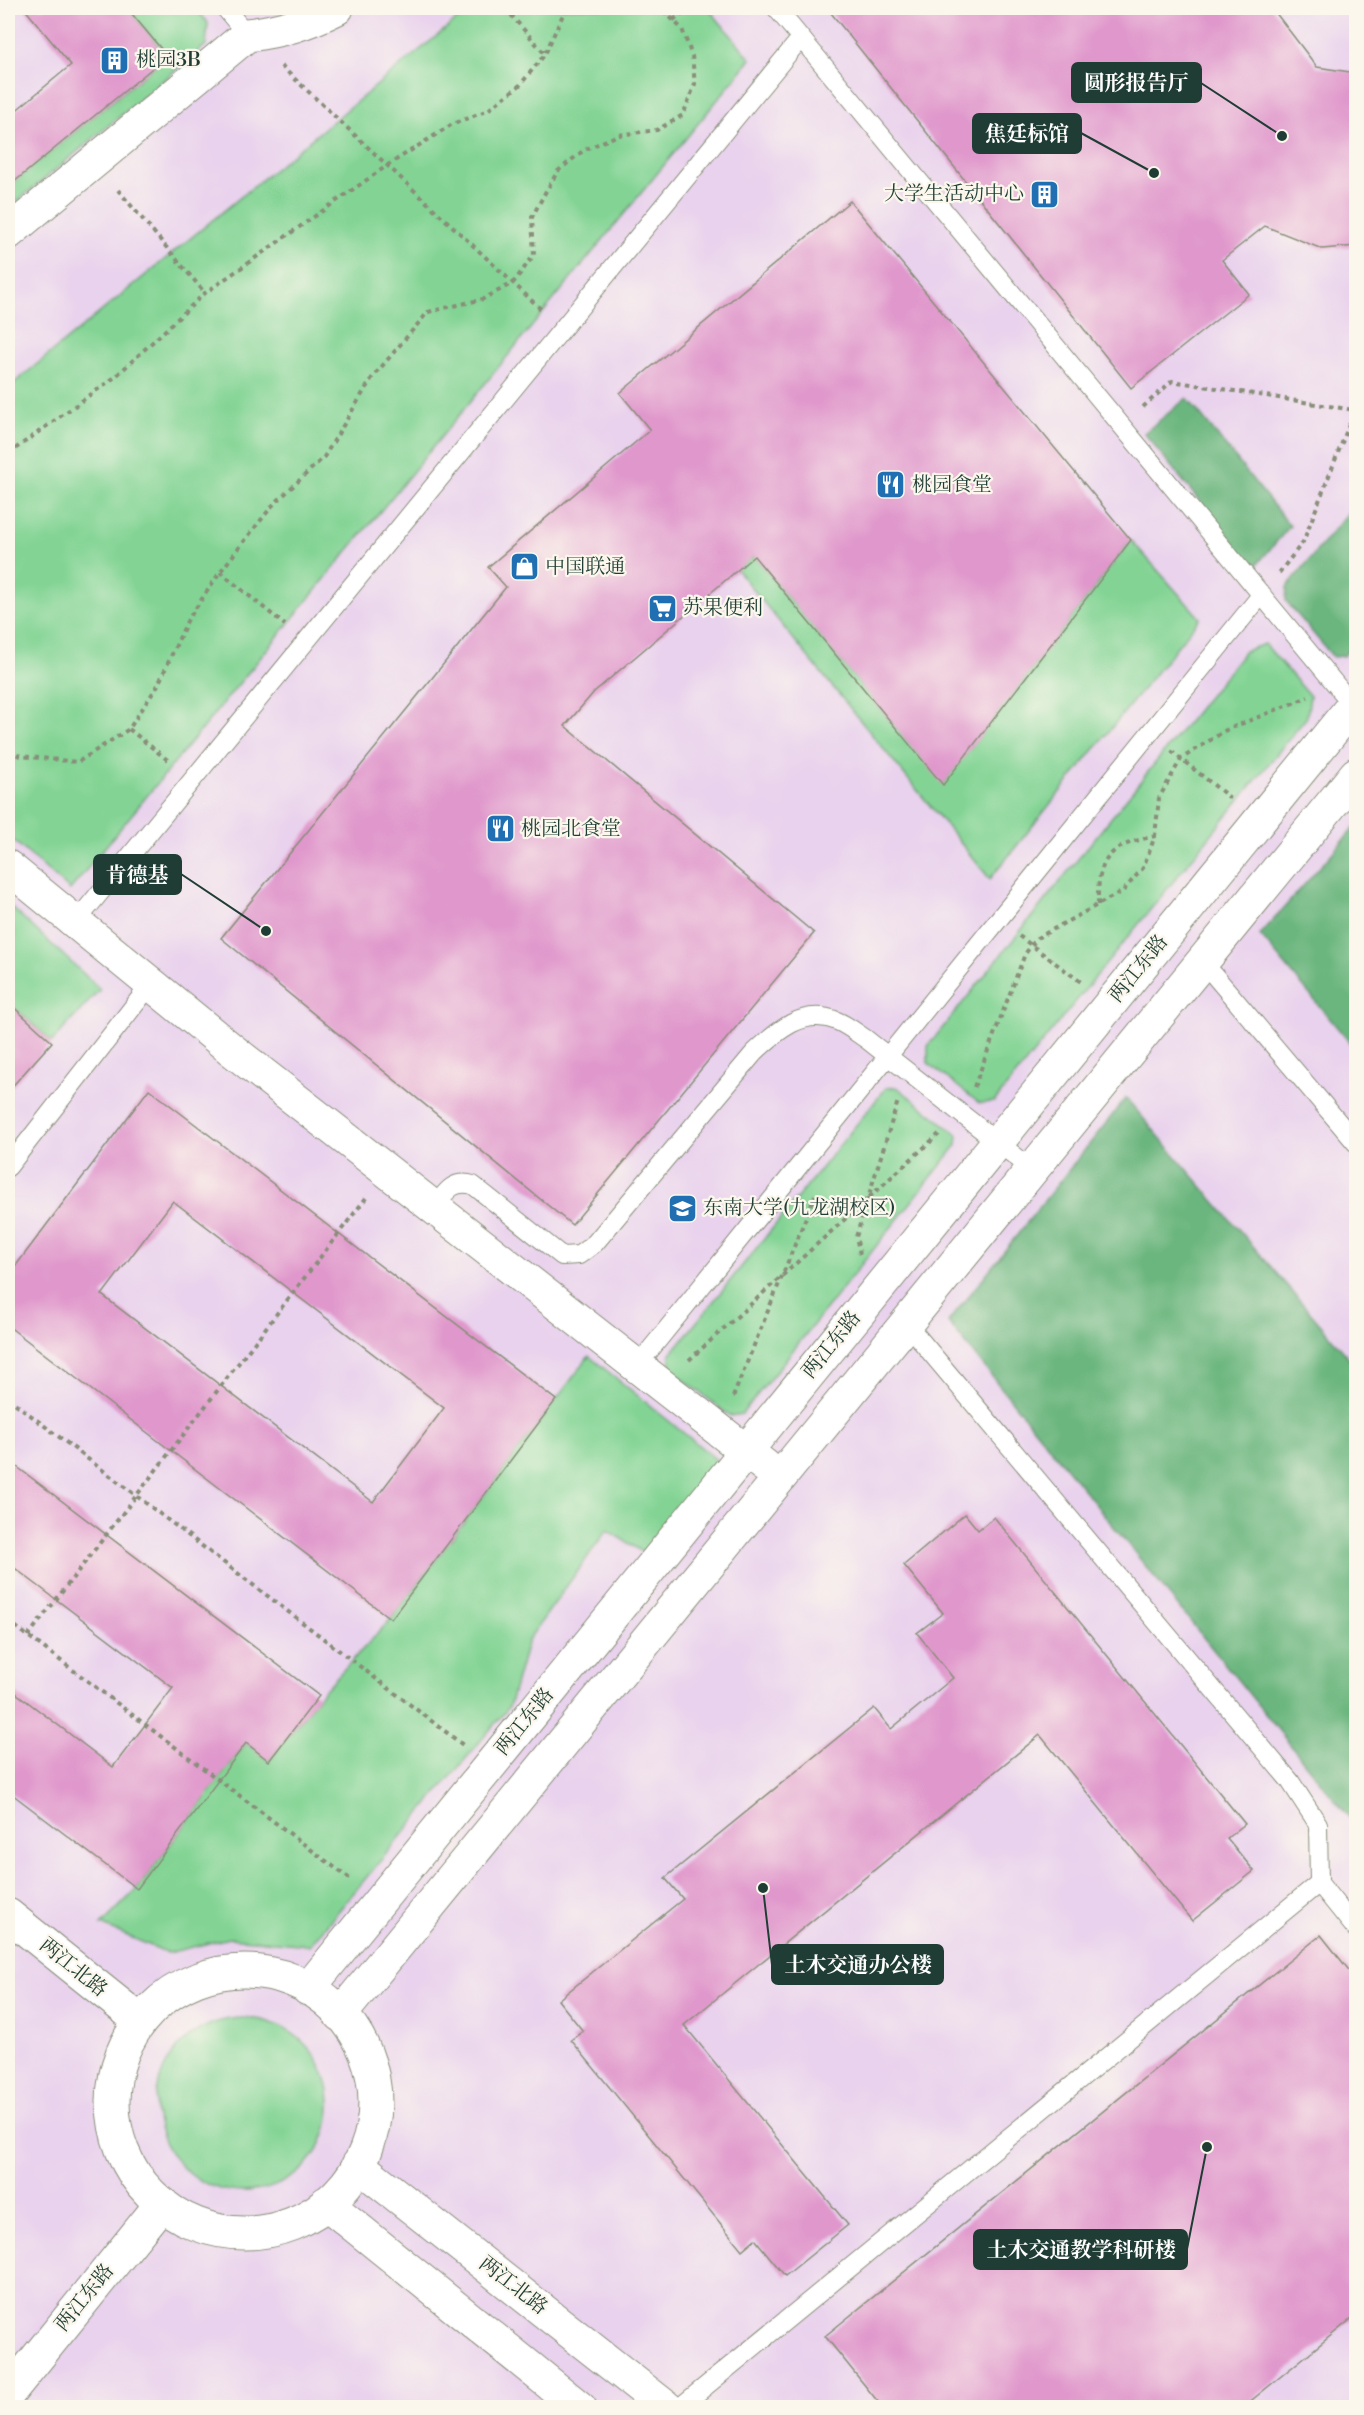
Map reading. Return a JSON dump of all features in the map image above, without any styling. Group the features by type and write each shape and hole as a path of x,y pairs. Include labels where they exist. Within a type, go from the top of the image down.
{"street":[{"path":"8,233 247,35 275,32 308,22 337,8"},
{"name":"两江东路","path":"308,1989 1259,821 1351,700"},
{"path":"340,2015 1356,774"},
{"path":"8,867 386,1171 781,1478"},
{"name":"两江北路","path":"8,1915 139,2020"},
{"path":"249,1970 290,1978 327,1999 340,2015 355,2030 372,2069 375,2111 366,2151 345,2187 310,2217 268,2232 223,2233 180,2217 144,2189 121,2151 112,2106 118,2061 139,2020 170,1992 208,1975 249,1970"},
{"name":"两江北路","path":"358,2165 667,2408"},
{"name":"两江东路","path":"8,2394 162,2203"},
{"path":"326,2203 580,2408"}],"lane":[{"path":"225,8 247,35"},
{"path":"776,8 1351,700"},
{"path":"75,923 561,327 801,38"},
{"path":"637,1366 1262,594"},
{"path":"1203,962 1356,1143"},
{"path":"8,1167 151,984"},
{"path":"434,1208 451,1185 463,1182 472,1185 562,1256 579,1255 595,1243 754,1053 778,1029 809,1016 837,1021 887,1055 1033,1170"},
{"path":"906,1323 1290,1781 1318,1824 1319,1883 1356,1929"},
{"path":"679,2408 1319,1883"}],"path":[{"path":"505,8 545,54"},
{"path":"8,454 115,377 205,293 388,165 451,124 488,110 520,85 545,54 566,8"},
{"path":"8,752 21,756 78,762 129,729 158,686 188,621 220,572 272,506 324,457 372,378 428,312 483,299 513,283 534,255 532,218 558,171 584,150 618,135 657,130 683,115 695,84 692,56 682,29 661,8"},
{"path":"673,20 690,8"},
{"path":"247,35 561,327"},
{"path":"94,161 205,293"},
{"path":"1122,426 1172,381 1356,410 1303,542 1262,594"},
{"path":"220,572 305,641"},
{"path":"664,1387 705,1344 934,1139 959,1112 976,1083 1025,954 1037,938 1122,891 1143,868 1155,836 1159,798 1181,759 1226,730 1351,700"},
{"path":"129,729 192,780"},
{"path":"1149,733 1259,821"},
{"path":"1098,906 1098,882 1109,854 1128,842 1155,836"},
{"path":"998,920 1110,1004"},
{"path":"877,1290 862,1262 856,1237 908,1071"},
{"path":"28,1636 386,1171"},
{"path":"720,1431 818,1188"},
{"path":"8,1398 490,1765"},
{"path":"8,1621 379,1902"}],"shaded area":[{"name":"东南大学(九龙湖校区)","path":"8,8 1356,8 1356,2407 8,2407"}],"green space":[{"path":"127,8 196,8 208,23 206,45 8,209 8,187 167,56"},
{"path":"471,8 708,8 751,59 70,890 8,836 8,388"},
{"path":"1187,398 1290,526 1254,568 1144,433"},
{"path":"1356,503 1356,640 1344,656 1333,657 1286,601 1287,587"},
{"path":"1131,540 1200,618 990,879 737,570 754,556 943,784"},
{"path":"1265,644 1310,696 1307,717 994,1102 979,1103 928,1063 928,1046 1245,651"},
{"path":"1356,826 1356,1050 1260,935"},
{"path":"8,904 100,989 52,1042 8,1002"},
{"path":"897,1087 958,1135 957,1145 742,1414 730,1416 672,1370 670,1355 886,1088"},
{"path":"1126,1098 1356,1366 1356,1826 948,1322"},
{"path":"589,1356 717,1460 644,1553 607,1530 528,1640 509,1707 310,1945 229,1938 168,1953 101,1925 137,1889 246,1743 269,1761 319,1696 391,1619"},
{"path":"243,2018 260,2019 276,2024 292,2032 305,2043 316,2056 324,2072 329,2088 329,2122 324,2138 316,2154 305,2167 292,2178 276,2186 260,2191 243,2192 226,2191 210,2186 194,2178 181,2167 170,2154 162,2138 157,2122 156,2105 157,2088 162,2072 170,2056 181,2043 194,2032 210,2024 226,2019"}],"building":[{"path":"24,8 127,8 167,56 8,187 8,117 71,65"},
{"path":"827,8 1272,8 1317,67 1356,73 1356,246 1322,249 1265,226 1222,260 1249,294 1131,388"},
{"path":"850,201 1131,540 943,785 754,556 594,692 565,726 814,933 572,1225 221,938 506,587 488,567 650,430 620,393"},
{"path":"8,1002 52,1042 8,1091"},
{"path":"149,1089 556,1400 391,1619 8,1326 8,1276","holes":["173,1201 444,1408 373,1502 102,1295"]},
{"path":"8,1460 319,1696 269,1761 246,1743 137,1889 8,1791 8,1687 113,1767 173,1688 8,1563"},
{"path":"965,1514 978,1530 994,1517 1245,1824 1227,1838 1254,1871 1192,1921 1040,1735 684,2025 848,2225 785,2276 755,2239 742,2250 571,2040 583,2031 558,2000 683,1899 665,1878 874,1708 891,1729 953,1678 917,1633 943,1613 904,1565"},
{"path":"1321,1935 1356,1979 1356,2318 1355,2316 1242,2408 883,2408 825,2336"}],"place":[{"name":"桃园3B","path":"115,60"},
{"name":"圆形报告厅","path":"1282,136"},
{"name":"焦廷标馆","path":"1154,173"},
{"name":"大学生活动中心","path":"1045,194"},
{"name":"桃园食堂","path":"891,485"},
{"name":"中国联通","path":"524,567"},
{"name":"苏果便利","path":"662,608"},
{"name":"桃园北食堂","path":"500,829"},
{"name":"肯德基","path":"266,931"},
{"name":"东南大学(九龙湖校区)","path":"682,1208"},
{"name":"土木交通办公楼","path":"763,1888"},
{"name":"土木交通教学科研楼","path":"1207,2147"}]}
